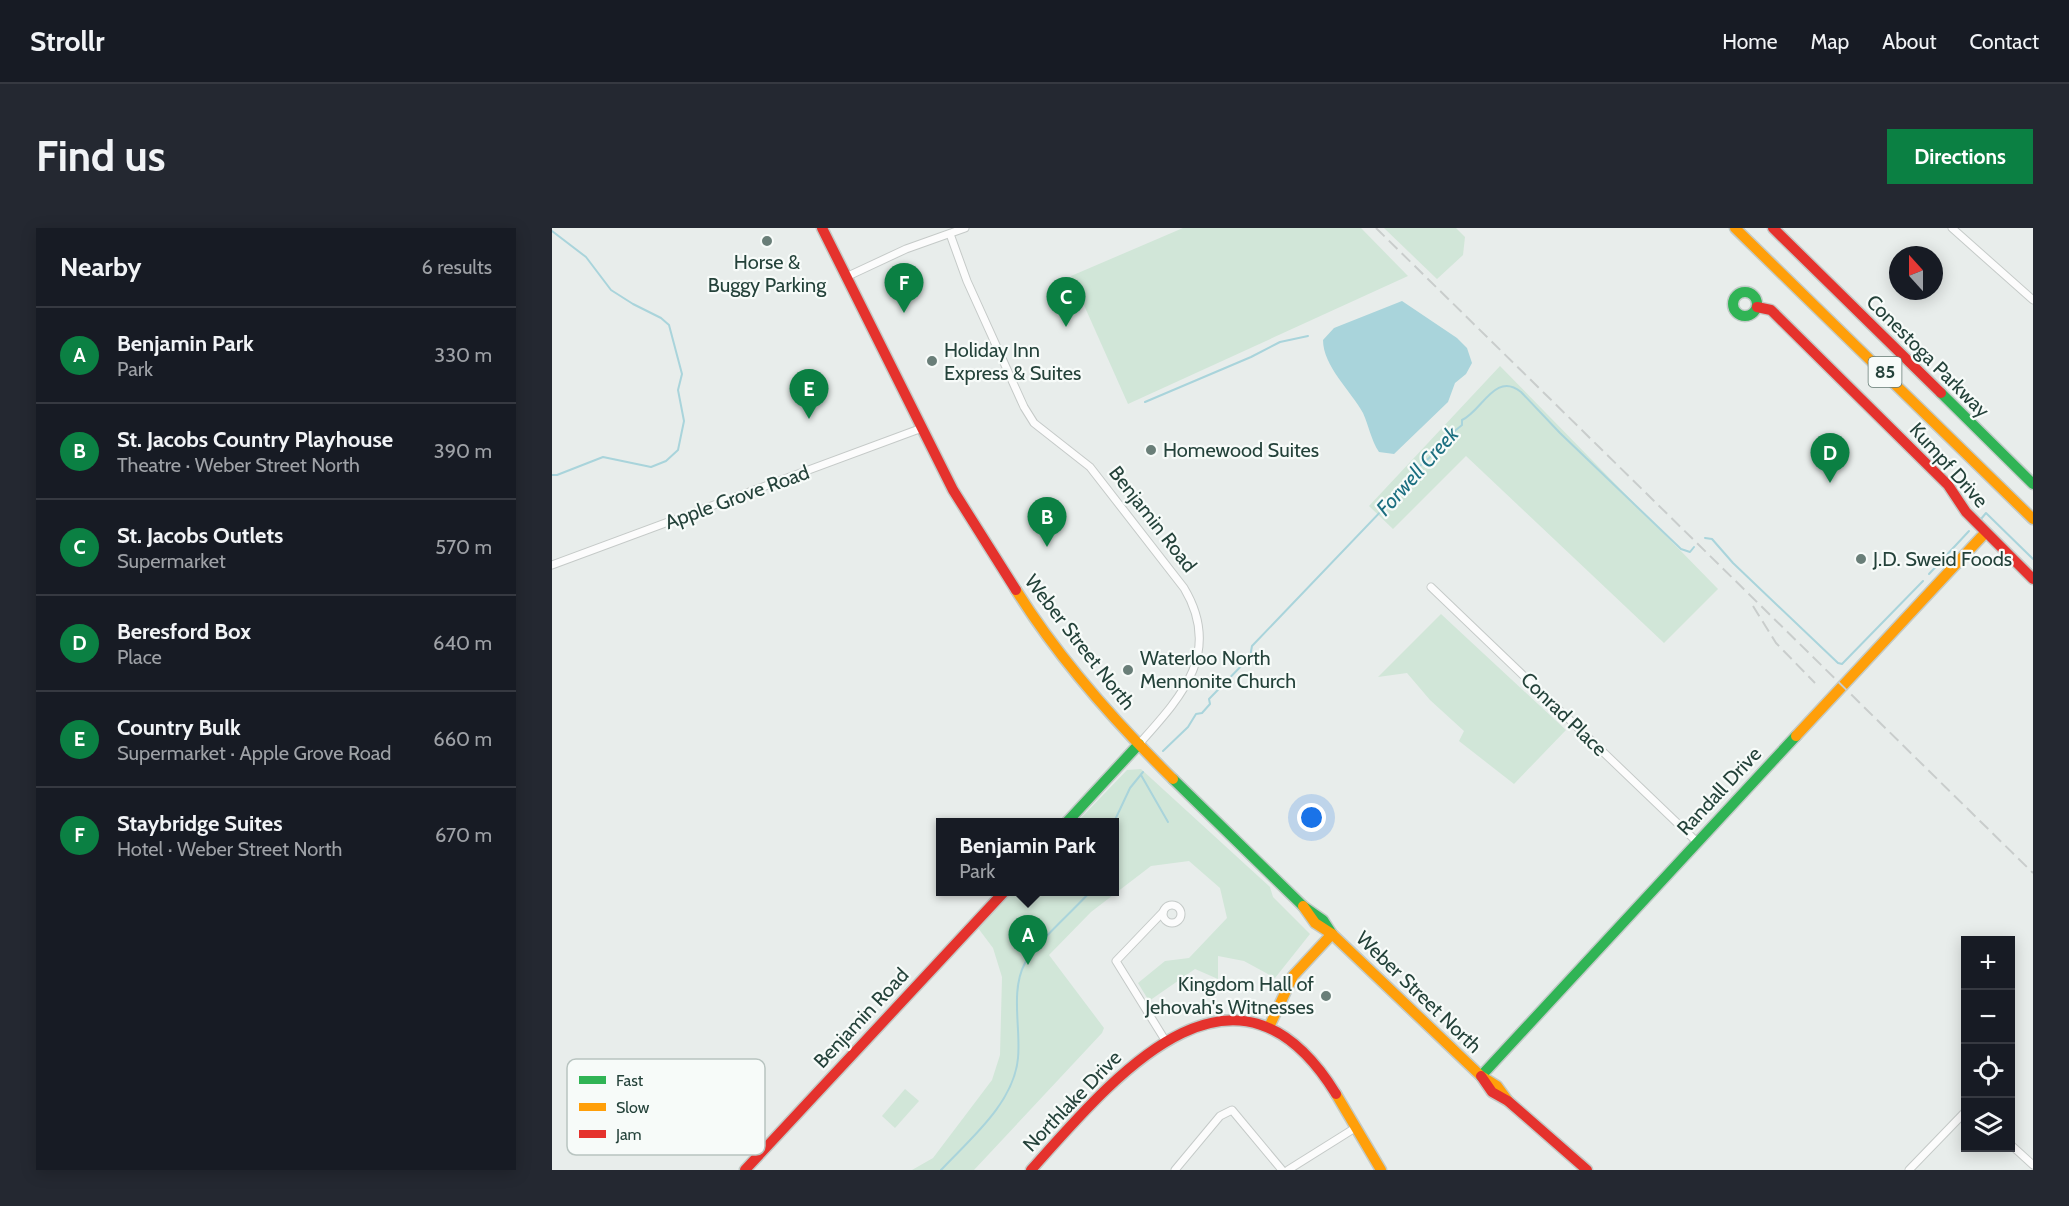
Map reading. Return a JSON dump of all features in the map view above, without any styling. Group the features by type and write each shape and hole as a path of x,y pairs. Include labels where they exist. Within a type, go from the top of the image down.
{"main road":[{"name":"Weber Street North","path":"822,228 954,490 1038,625 1076,673 1139,744 1303,906 1323,920 1332,934 1481,1076 1485,1086 1497,1097 1508,1101 1587,1170"},
{"name":"Conestoga Parkway","path":"1735,228 2033,519"},
{"name":"Conestoga Parkway","path":"1773,228 2033,484"},
{"path":"1780,228 1807,261"},
{"name":"Kumpf Drive","path":"1757,307 1771,310 1948,485 1966,512 2033,579"},
{"name":"Randall Drive","path":"1481,1076 1696,841 1985,532"},
{"name":"Benjamin Road","path":"1071,818 1139,744"},
{"name":"Benjamin Road","path":"765,1148 999,896"},
{"path":"1269,1027 1285,985 1300,965 1332,934"},
{"name":"Northlake Drive","path":"1031,1170 1116,1076 1166,1040 1190,1028 1214,1021 1249,1022 1269,1027 1293,1042 1310,1058 1381,1170"},
{"name":"Benjamin Road","path":"745,1170 759,1155"}],"street":[{"path":"846,277 906,249 966,228"},
{"path":"1952,228 2033,300"},
{"name":"Benjamin Road","path":"950,234 973,293 1024,407 1034,423 1090,467 1184,588 1193,605 1199,634 1197,661 1191,677 1182,695 1139,744"},
{"name":"Apple Grove Road","path":"552,565 922,428"},
{"name":"Conrad Place","path":"1431,587 1696,841"},
{"path":"1164,912 1116,961 1166,1040"},
{"path":"1175,1170 1220,1116 1232,1110 1282,1170"},
{"path":"1909,1170 1961,1115"},
{"path":"1288,1170 1355,1128"},
{"path":"2015,1149 2033,1165"}],"green space":[{"path":"1183,228 1361,228 1408,276 1128,404 1071,276"},
{"path":"1384,228 1456,228 1465,237 1463,255 1437,279"},
{"path":"1500,366 1718,589 1664,643 1466,456 1393,529 1369,506"},
{"path":"1441,614 1566,730 1514,784 1459,741 1464,731 1430,700 1407,673 1378,677"},
{"path":"1141,769 1270,887 1273,897 1310,934 1275,978 1244,961 1218,956 1218,979 1195,969 1149,1001 1138,983 1165,961 1189,958 1227,918 1220,888 1189,861 1151,866 1119,891 1119,818 1081,818 1127,770"},
{"path":"1008,896 1112,896 1091,912 1049,955 1104,1028 1102,1033 974,1170 912,1170 933,1158 992,1080 1000,1055 1002,977 993,948 978,928"},
{"path":"905,1089 919,1101 895,1128 882,1116"}],"water":[{"path":"1402,301 1457,338 1467,348 1472,363 1466,374 1455,383 1448,402 1394,454 1379,452 1363,413 1332,369 1324,350 1323,340 1334,328"}],"waterway":[{"path":"552,231 586,257 611,290 661,318 669,325 682,374 678,390 684,421 678,450 666,461 651,467 603,457 552,475"},
{"path":"1145,402 1251,357 1280,342 1308,336"},
{"name":"Forwell Creek","path":"1163,751 1188,727 1196,714 1202,713 1210,704 1209,699 1250,657 1252,646 1408,483 1420,466 1438,450 1440,443 1462,425 1462,420 1496,389 1504,386 1521,392 1560,433 1681,549 1690,552 1694,547"},
{"name":"Forwell Creek","path":"1981,519 1986,513 2033,559"},
{"name":"Forwell Creek","path":"1929,574 1969,531"},
{"name":"Forwell Creek","path":"1705,538 1712,539 1733,563 1838,663 1842,664 1923,581"},
{"name":"Forwell Creek","path":"1116,818 1130,788 1143,772"},
{"name":"Forwell Creek","path":"1141,775 1168,822"},
{"name":"Forwell Creek","path":"941,1170 1000,1105 1015,1074 1019,1046 1018,985 1025,963 1046,936 1086,896"}],"railway":[{"path":"1376,228 2033,873"},
{"path":"1753,606 1776,643 1815,683"}],"traffic: fast":[{"path":"1745,292 1754,295 1757,304 1754,313 1745,316 1736,313 1733,304 1736,295 1745,292"},
{"path":"1941,393 2033,484"},
{"path":"1481,1076 1796,736"},
{"path":"1071,818 1139,744"},
{"path":"1173,779 1303,906 1323,920 1332,934"}],"traffic: slow":[{"path":"1735,228 2033,519"},
{"path":"1796,736 1985,533"},
{"path":"1016,590 1069,665 1130,735 1173,779"},
{"path":"1303,906 1315,923 1332,934 1481,1076 1497,1086 1508,1101"},
{"path":"1269,1027 1293,976 1332,934"},
{"path":"1336,1094 1381,1170"}],"traffic: jam":[{"path":"822,228 953,490 1016,590"},
{"path":"1773,228 1941,393"},
{"path":"1757,307 1771,310 1948,485 1966,512 2033,579"},
{"path":"765,1149 1000,896"},
{"path":"1031,1170 1099,1096 1137,1062 1176,1036 1217,1022 1257,1024 1297,1046 1336,1094"},
{"path":"1481,1076 1492,1092 1508,1101 1587,1170"},
{"path":"745,1170 759,1155"}],"place":[{"name":"Horse & Buggy Parking","path":"767,241"},
{"name":"Staybridge Suites","path":"904,313"},
{"name":"St. Jacobs Outlets","path":"1066,327"},
{"name":"Holiday Inn Express & Suites","path":"932,361"},
{"name":"Country Bulk","path":"809,419"},
{"name":"Homewood Suites","path":"1151,450"},
{"name":"Beresford Box","path":"1830,483"},
{"name":"St. Jacobs Country Playhouse","path":"1047,547"},
{"name":"J.D. Sweid Foods","path":"1861,559"},
{"name":"Waterloo North Mennonite Church","path":"1128,670"},
{"name":"Benjamin Park","path":"1028,965"},
{"name":"Kingdom Hall of Jehovah's Witnesses","path":"1326,996"}]}
